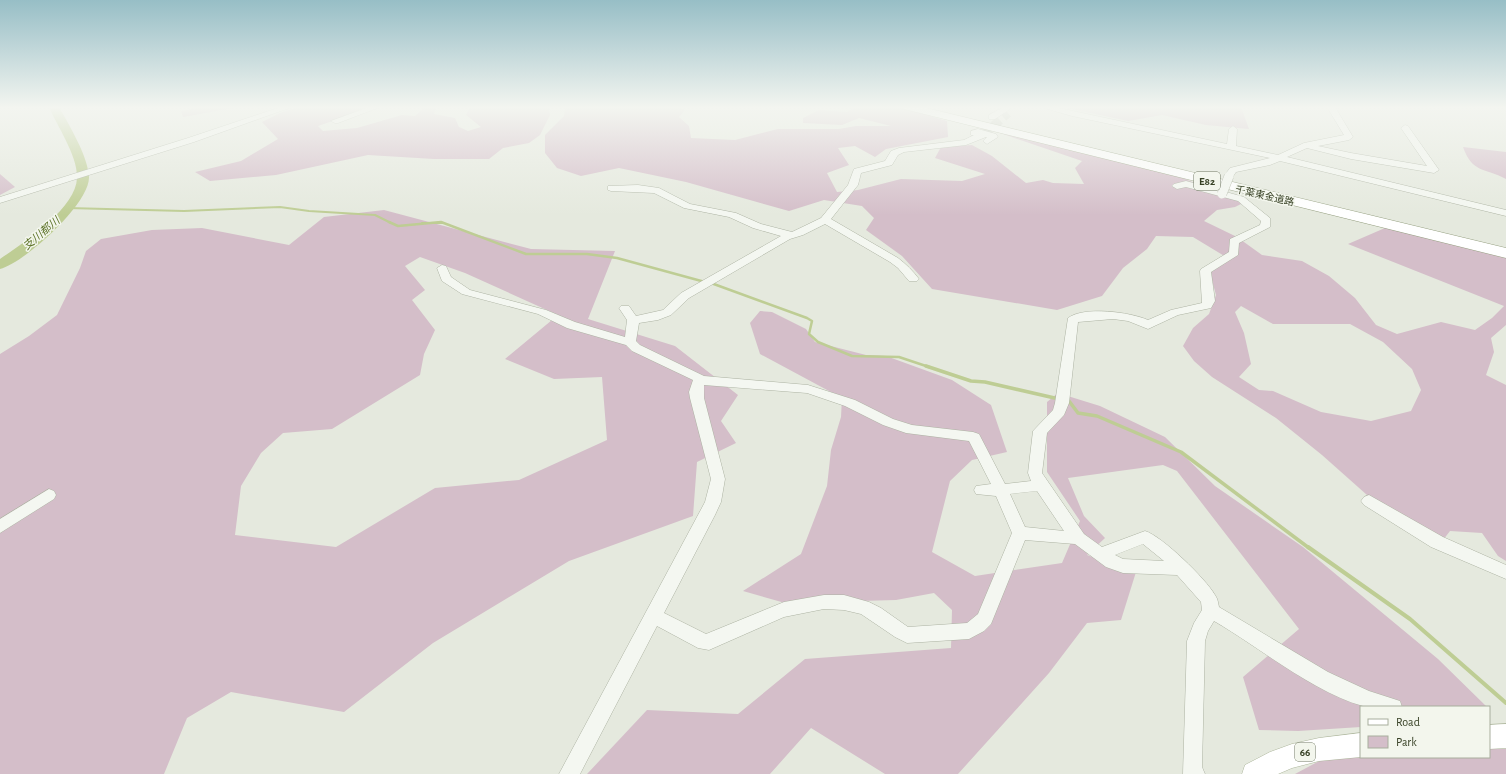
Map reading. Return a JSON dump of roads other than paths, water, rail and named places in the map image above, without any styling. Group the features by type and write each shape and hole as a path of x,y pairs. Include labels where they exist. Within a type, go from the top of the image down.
{"highway":[{"name":"千葉東金道路","path":"1056,143 1506,253"},
{"name":"千葉東金道路","path":"1075,143 1506,247"}],"main road":[{"path":"1490,737 1506,736"},
{"name":"66","path":"1254,774 1269,764 1289,756 1344,745 1360,744"}],"street":[{"path":"0,200 62,180 122,165 192,143"},
{"path":"630,342 629,314 656,316 671,311 680,298 705,286 791,235 825,220 853,185 857,171 889,163 892,156 897,151 957,143"},
{"path":"1208,143 1280,158 1506,213"},
{"path":"1231,148 1232,143"},
{"path":"1222,194 1233,170 1267,163 1307,145 1317,143"},
{"path":"1307,145 1351,156 1434,170 1415,143"},
{"path":"1177,186 1186,184 1241,199 1266,220 1265,227 1234,241 1234,253 1230,258 1209,267 1205,271 1209,301 1207,306 1175,312 1148,325 1139,320 1117,315 1076,318 1072,321 1062,403 1059,412 1040,431 1035,472 1041,485 1078,538 1112,562 1123,566 1181,568"},
{"path":"611,188 656,190 687,206 732,215 757,226 791,235"},
{"path":"825,220 847,235 894,260 902,266 913,279"},
{"path":"442,268 446,279 466,292 542,312 571,325 630,342 636,348 698,377 699,380 808,389 850,403 888,422 911,430 968,435 974,438 1001,490 1020,533 985,619 978,626 969,631 907,635 899,631 880,615 863,607 838,603 804,605 772,612 748,622 709,642 704,642 653,616"},
{"path":"569,774 707,515 717,489 718,479 696,392 699,380"},
{"path":"981,490 1001,490 1041,485"},
{"path":"0,527 49,495"},
{"path":"1369,501 1436,542 1506,572"},
{"path":"1020,533 1078,538"},
{"path":"1101,554 1145,537 1171,557 1208,599 1211,611 1200,628 1196,641 1192,771 1195,774"},
{"path":"1211,611 1239,625 1334,686 1370,702 1388,706"}],"waterway":[{"name":"支川都川","path":"0,265 36,239 63,215 74,202 81,190 83,178 82,170 72,143"},
{"path":"68,208 184,211 280,207 309,211 375,215 389,222"},
{"path":"389,222 398,226 430,223"},
{"path":"430,223 441,222 526,254 587,254 617,258 705,282"},
{"path":"422,223 430,223"},
{"path":"430,223 443,223"},
{"path":"711,283 807,318 812,321 809,334 818,342 852,356 899,357 971,381 985,382 1059,399"},
{"path":"1066,400 1069,401 1078,413 1097,416 1181,452 1309,548"},
{"path":"1308,547 1410,619 1506,703"}]}
